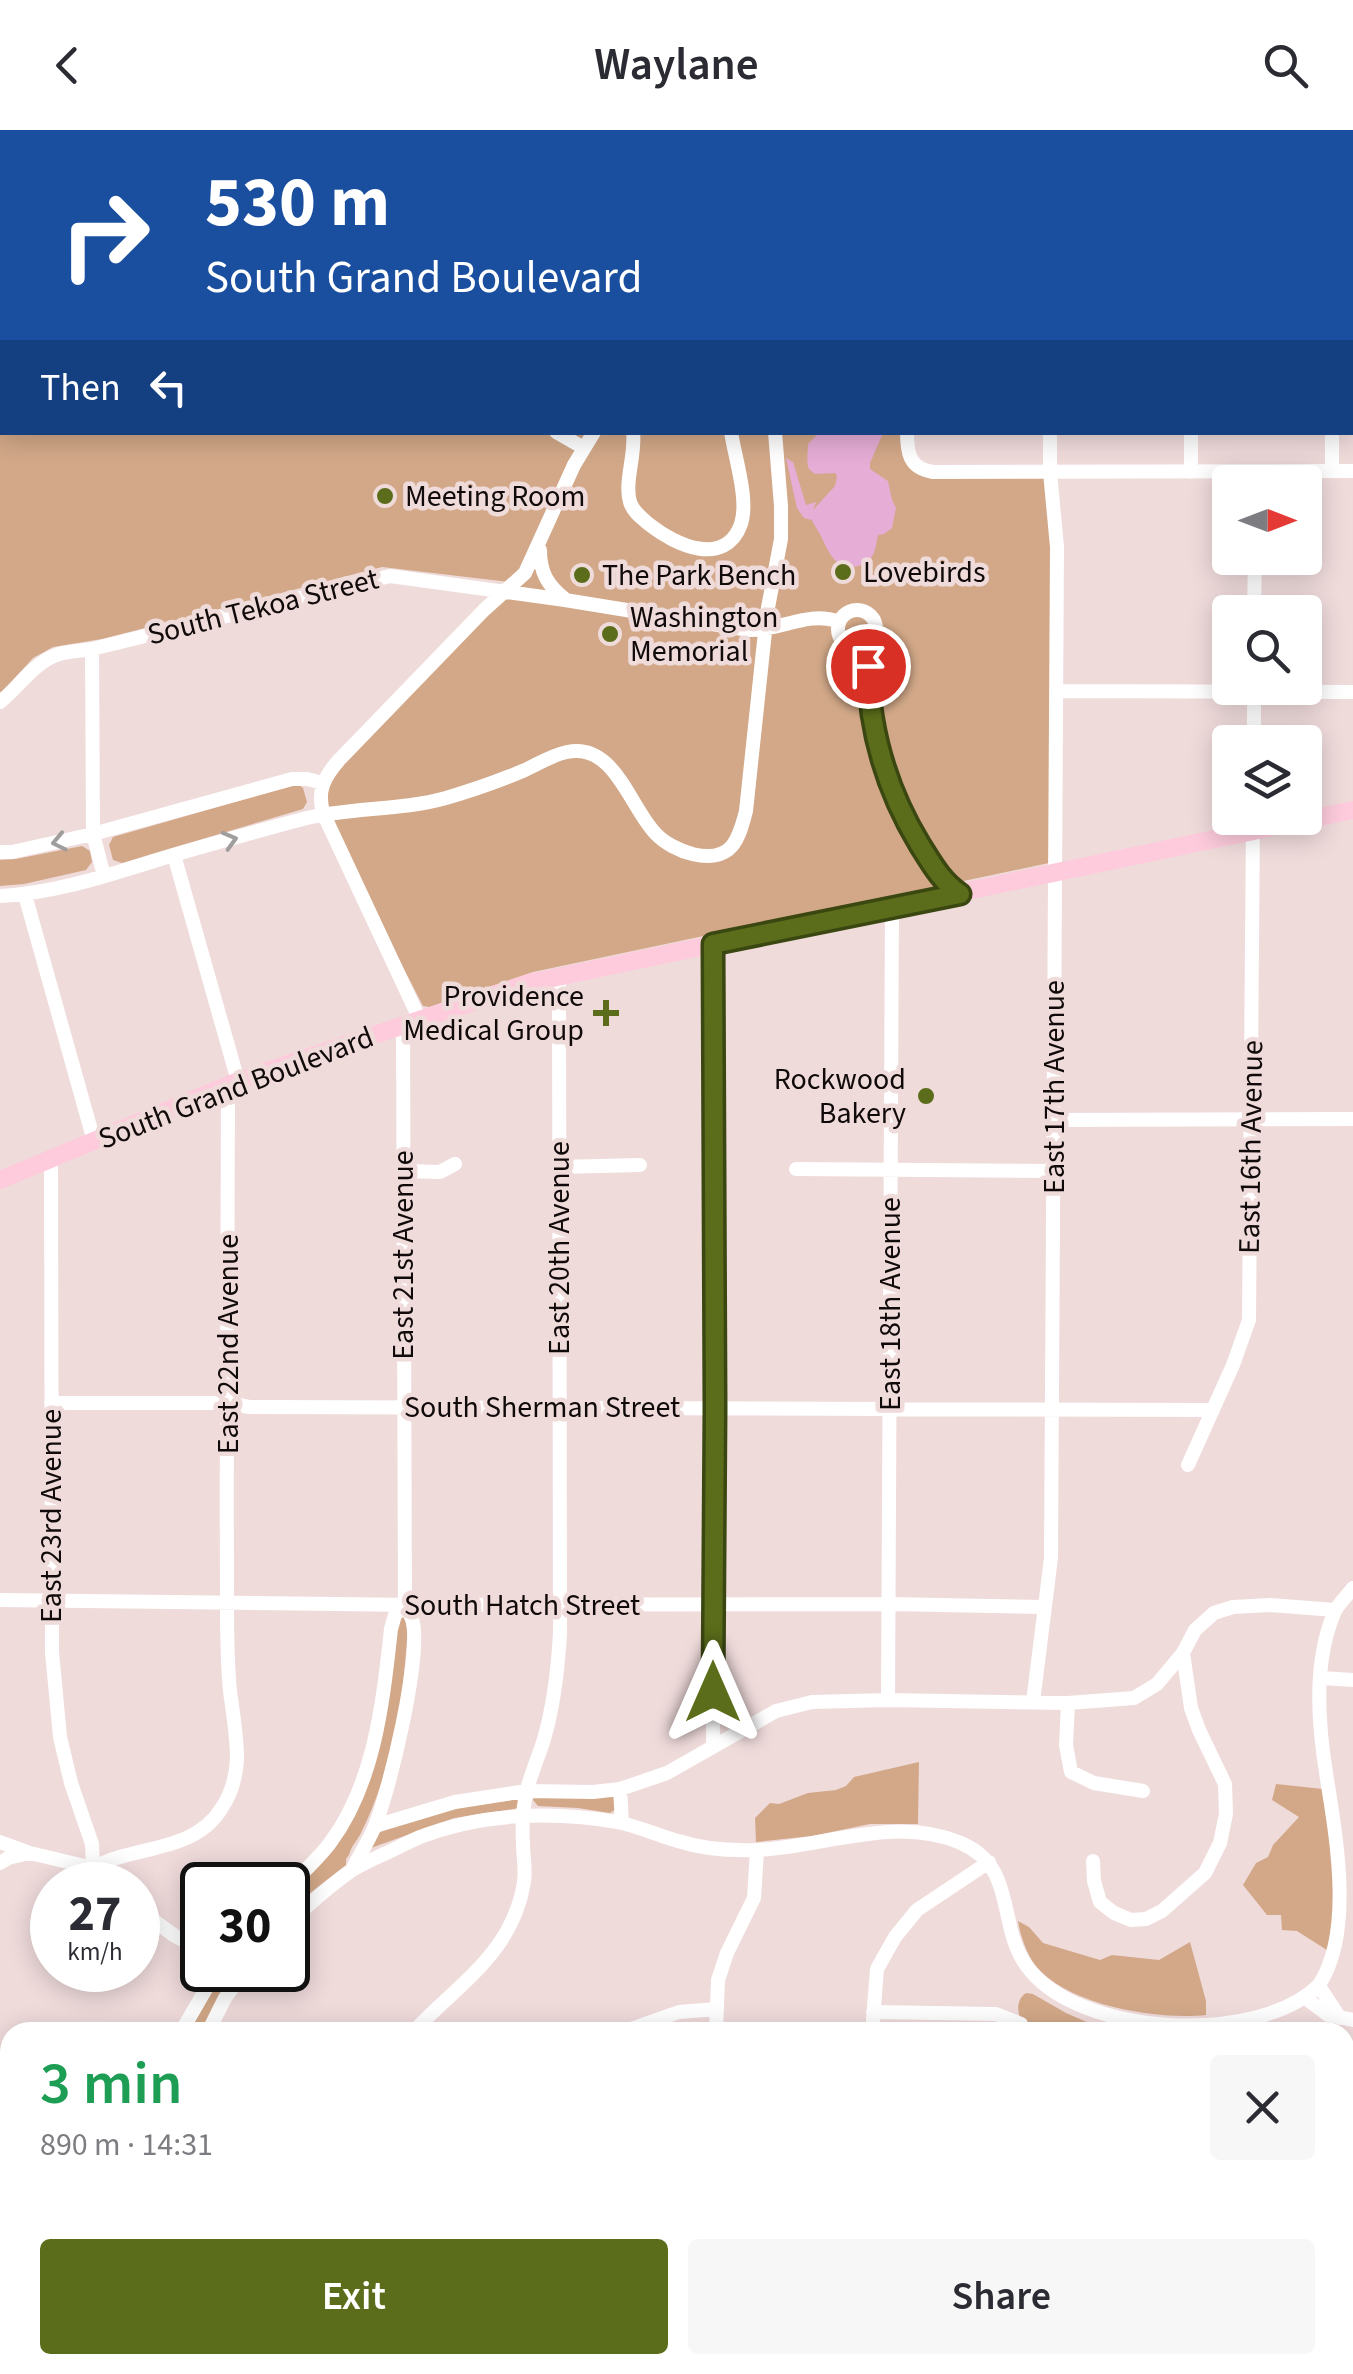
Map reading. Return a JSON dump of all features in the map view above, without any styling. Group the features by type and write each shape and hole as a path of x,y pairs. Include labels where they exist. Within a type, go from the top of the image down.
{"main road":[{"name":"South Grand Boulevard","path":"1322,814 1353,810"},
{"name":"South Grand Boulevard","path":"0,1180 233,1083 559,975 1056,874 1212,835"}],"street":[{"path":"561,435 584,448"},
{"path":"412,1023 324,815 320,800 323,784 333,767 525,573 592,435"},
{"path":"633,435 629,492 632,508 666,537 699,549 716,547 728,540 742,519 743,499 732,435"},
{"path":"0,896 104,876 324,815 423,804 477,788 565,752 581,751 606,764 664,841 691,853 724,852 736,839 746,810 766,629 778,560 782,524 775,435"},
{"path":"908,435 913,463 936,472 1212,474"},
{"name":"East 17th Avenue","path":"1033,1702 1051,1558 1056,538 1050,435"},
{"path":"1191,435 1191,472"},
{"path":"1332,435 1332,471"},
{"path":"1322,472 1353,471"},
{"path":"540,542 543,574 566,600"},
{"name":"South Tekoa Street","path":"0,702 34,668 57,654 92,649 390,576 744,629 766,629 816,617 839,622"},
{"path":"855,610 870,615 876,630 872,640 853,648 838,633 839,622 855,610"},
{"path":"864,646 872,720 884,769 905,820 942,879 960,894"},
{"path":"92,649 93,834 104,876"},
{"path":"1056,691 1212,690"},
{"path":"1322,691 1353,692"},
{"path":"0,852 93,834 284,781 306,778 323,784"},
{"name":"East 16th Avenue","path":"1188,1464 1249,1320 1254,835"},
{"name":"East 22nd Avenue","path":"104,1862 180,1842 206,1826 220,1812 237,1762 227,1602 233,1083 174,855"},
{"path":"920,902 931,886 930,861"},
{"path":"25,894 94,1141"},
{"name":"East 18th Avenue","path":"888,1700 892,908"},
{"path":"713,944 713,1744"},
{"name":"East 20th Avenue","path":"423,2022 480,1969 507,1929 523,1886 526,1791 545,1735 554,1692 560,1633 559,975"},
{"name":"East 21st Avenue","path":"405,1605 403,1172 412,1023"},
{"path":"1054,1120 1353,1119"},
{"name":"East 23rd Avenue","path":"51,1159 52,1652 60,1736 92,1844 93,1862"},
{"path":"403,1172 440,1172 454,1164"},
{"path":"558,1167 640,1166"},
{"path":"796,1169 1054,1171"},
{"name":"South Sherman Street","path":"51,1403 1213,1410"},
{"path":"1225,2022 1280,2009 1304,1998 1336,1964 1345,1939 1348,1858 1324,1757 1319,1708 1325,1644 1335,1610 1353,1588"},
{"name":"South Hatch Street","path":"0,1600 1044,1607"},
{"path":"310,1864 330,1842 353,1805 363,1778 380,1710 391,1629 395,1615 405,1605 412,1619 412,1661 398,1744 375,1826 352,1870"},
{"path":"375,1826 454,1802 526,1791 620,1789 667,1772 776,1711 812,1702 1068,1703 1134,1698 1157,1684 1196,1630 1214,1613 1232,1607 1270,1605 1335,1610"},
{"path":"1093,1861 1100,1902 1131,1920 1146,1919 1162,1911 1205,1873 1220,1842 1226,1814 1225,1784 1199,1730 1183,1653"},
{"path":"1321,1678 1353,1680"},
{"path":"1068,1703 1066,1745 1071,1772 1094,1782 1143,1791"},
{"path":"620,1789 622,1823"},
{"path":"310,1903 352,1870 420,1836 524,1815 564,1815 622,1823 703,1847 757,1850 866,1834 930,1833 978,1852 988,1862 1004,1892 1012,1935 1024,1962 1040,1982 1084,2006 1131,2022"},
{"path":"0,1842 68,1862"},
{"path":"716,2022 722,1966 754,1898 757,1850"},
{"path":"0,1863 30,1853"},
{"path":"872,2022 877,1970 895,1937 917,1910 988,1862"},
{"path":"1319,1986 1336,2014 1347,2020"},
{"path":"186,2022 204,1992"},
{"path":"213,2022 230,1992"},
{"path":"1304,1998 1324,2012 1347,2020"},
{"path":"650,2022 679,2012 716,2009"},
{"path":"873,2012 996,2014 1015,2022"}],"shaded area":[{"path":"0,435 902,435 907,464 1044,478 1052,540 1049,863 533,972 429,1007 423,1006 375,913 325,804 328,781 509,582 382,567 102,639 53,647 33,658 0,694"},
{"path":"882,435 870,469 888,481 896,508 892,528 878,535 875,550 864,564 850,567 838,563 812,520 804,518 797,508 786,458 793,462 806,505 816,502 813,510 835,486 835,473 815,474 809,469 808,444 816,436"},
{"path":"298,784 307,802 303,809 122,863 113,860 109,845 113,837"},
{"path":"82,846 90,851 92,862 86,870 0,886 0,860"},
{"path":"400,1616 406,1617 397,1724 376,1797 346,1865 310,1893 310,1873 355,1807"},
{"path":"919,1762 918,1824 870,1824 756,1842 755,1818 770,1803 836,1790 854,1777"},
{"path":"1276,1784 1323,1789 1337,1875 1333,1954 1297,1931 1282,1930 1281,1915 1267,1915 1243,1885 1256,1863 1268,1857 1273,1845 1299,1817 1272,1800"},
{"path":"614,1794 616,1809 610,1813 538,1806 533,1800 534,1796"},
{"path":"518,1799 519,1807 514,1809 454,1818 371,1848 386,1828 436,1811"},
{"path":"1018,1921 1043,1943 1100,1960 1112,1955 1159,1960 1190,1942 1206,2015 1139,2012 1069,1991 1035,1965"},
{"path":"210,1992 226,1992 207,2022 191,2022"},
{"path":"1033,1994 1087,2022 1022,2022 1018,2006 1022,1997"}],"place":[{"name":"Meeting Room","path":"385,496"},
{"name":"Lovebirds","path":"843,572"},
{"name":"The Park Bench","path":"582,575"},
{"name":"Washington Memorial","path":"610,634"},
{"name":"Providence Medical Group","path":"606,1013"},
{"name":"Rockwood Bakery","path":"926,1096"}],"route":[{"path":"713,1692 713,944 960,894 936,872 905,820 887,779 872,720 868,666"}]}
